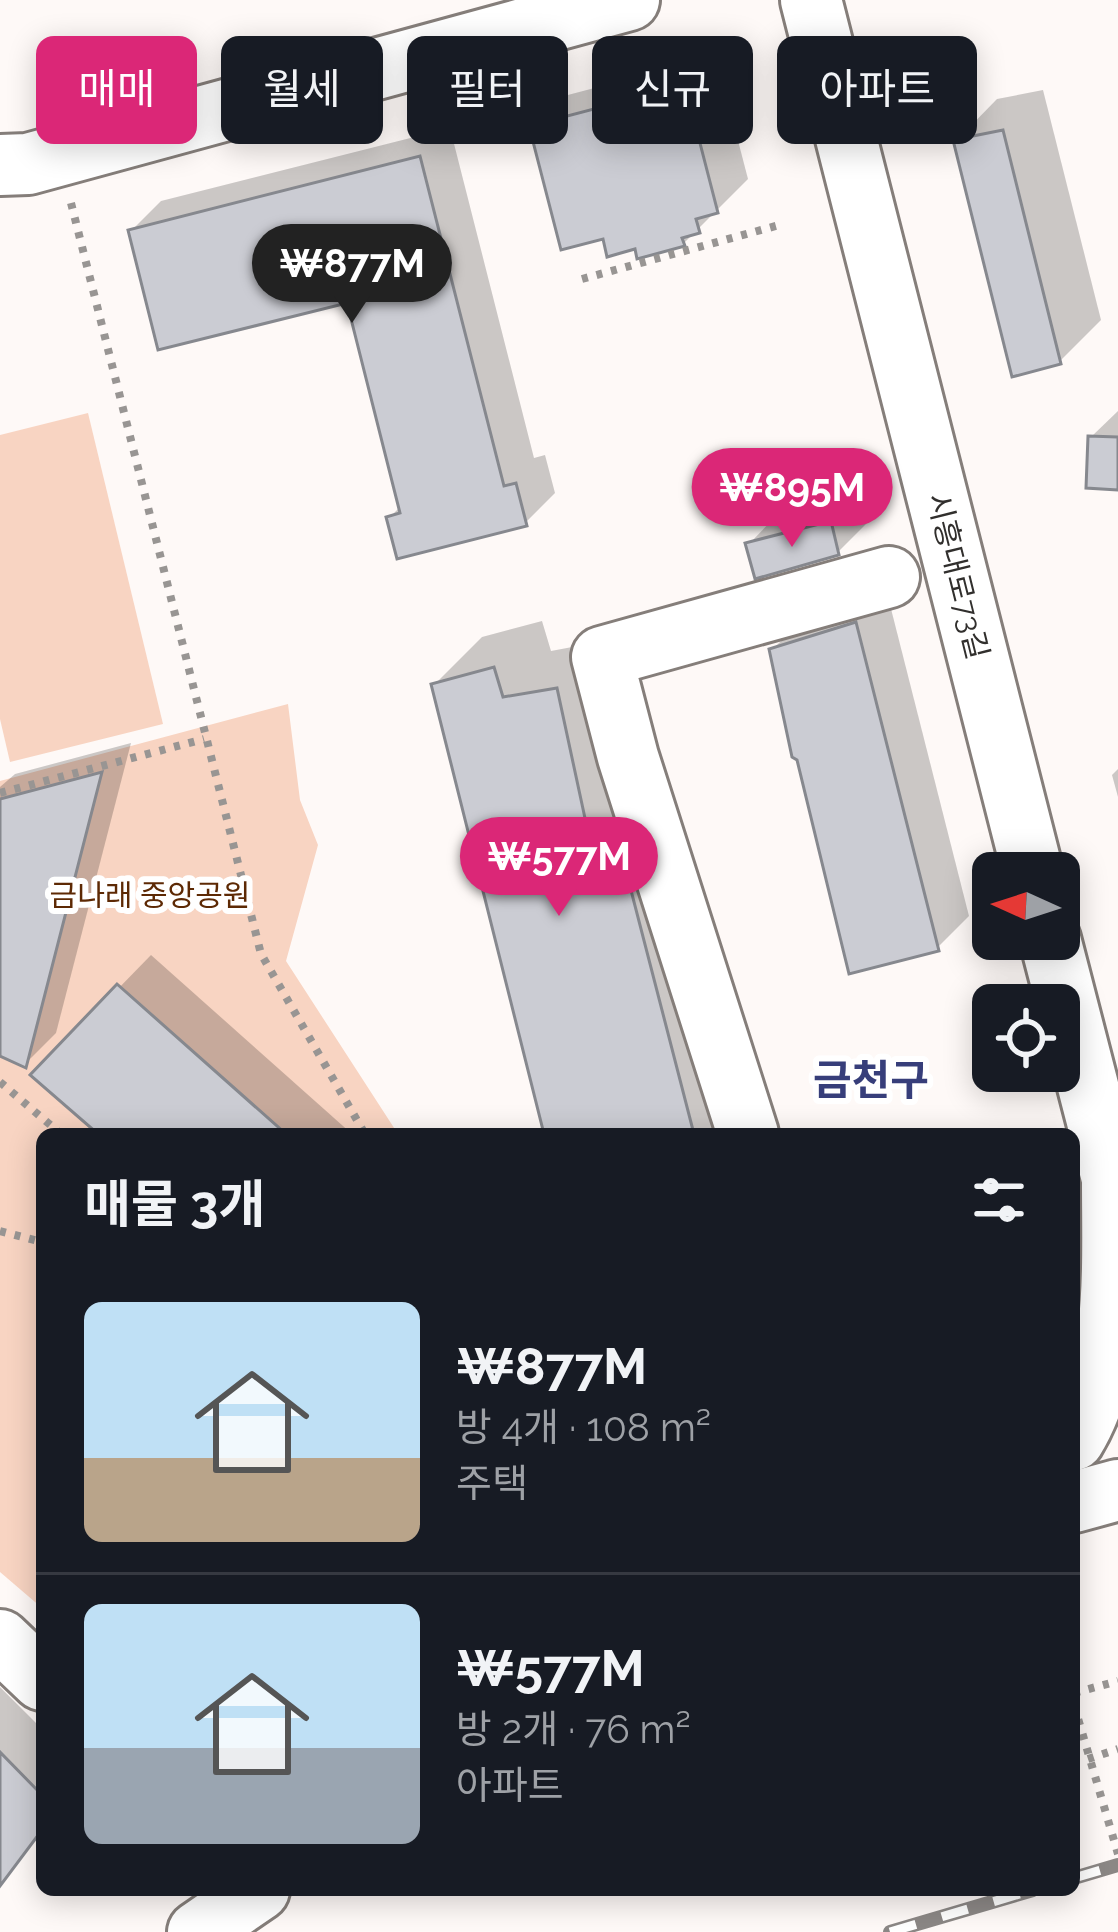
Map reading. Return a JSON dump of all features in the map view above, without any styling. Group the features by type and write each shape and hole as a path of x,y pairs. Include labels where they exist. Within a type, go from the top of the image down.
{"street":[{"path":"0,165 28,164 629,0"},
{"name":"시흥대로73길","path":"812,0 1028,852"},
{"path":"746,1128 628,757 602,657 889,577"},
{"path":"1055,960 1116,1192 1112,1347 1094,1408 1080,1430"},
{"path":"1080,1500 1118,1490"},
{"path":"0,1640 36,1674"},
{"path":"198,1932 250,1896"}],"path":[{"path":"68,189 261,955 361,1128"},
{"path":"582,279 784,224"},
{"path":"0,793 204,739"},
{"path":"0,1082 54,1128"},
{"path":"0,1231 36,1240"},
{"path":"1080,1692 1118,1682"},
{"path":"1080,1728 1118,1854"},
{"path":"1088,1759 1118,1749"}],"green space":[{"path":"88,413 163,724 10,762 0,719 0,435"},
{"name":"금나래 중앙공원","path":"288,704 300,800 318,845 286,961 394,1128 36,1128 36,1603 0,1572 0,781"}],"building":[{"path":"592,109 592,144 700,144 718,213 696,219 700,233 682,238 685,246 637,259 635,249 607,257 603,239 561,250 534,144 568,144 568,116"},
{"path":"1003,130 1061,364 1012,377 954,144 977,144 977,135"},
{"path":"420,156 504,486 516,483 527,526 397,559 386,517 400,513 347,303 158,350 128,230"},
{"path":"1088,436 1118,437 1118,490 1086,488"},
{"path":"831,521 839,555 755,579 745,543"},
{"path":"856,622 939,951 849,974 769,649"},
{"path":"494,667 503,697 557,688 597,874 625,867 692,1128 542,1128 431,684"},
{"path":"102,772 26,1068 0,1056 0,799"},
{"path":"117,984 279,1128 91,1128 30,1075"},
{"path":"0,1752 36,1789 36,1838 0,1886"}],"railway":[{"path":"1080,1876 1118,1865"},
{"path":"890,1932 1013,1896"}],"district":[{"name":"금천구","path":"871,1080"}]}
